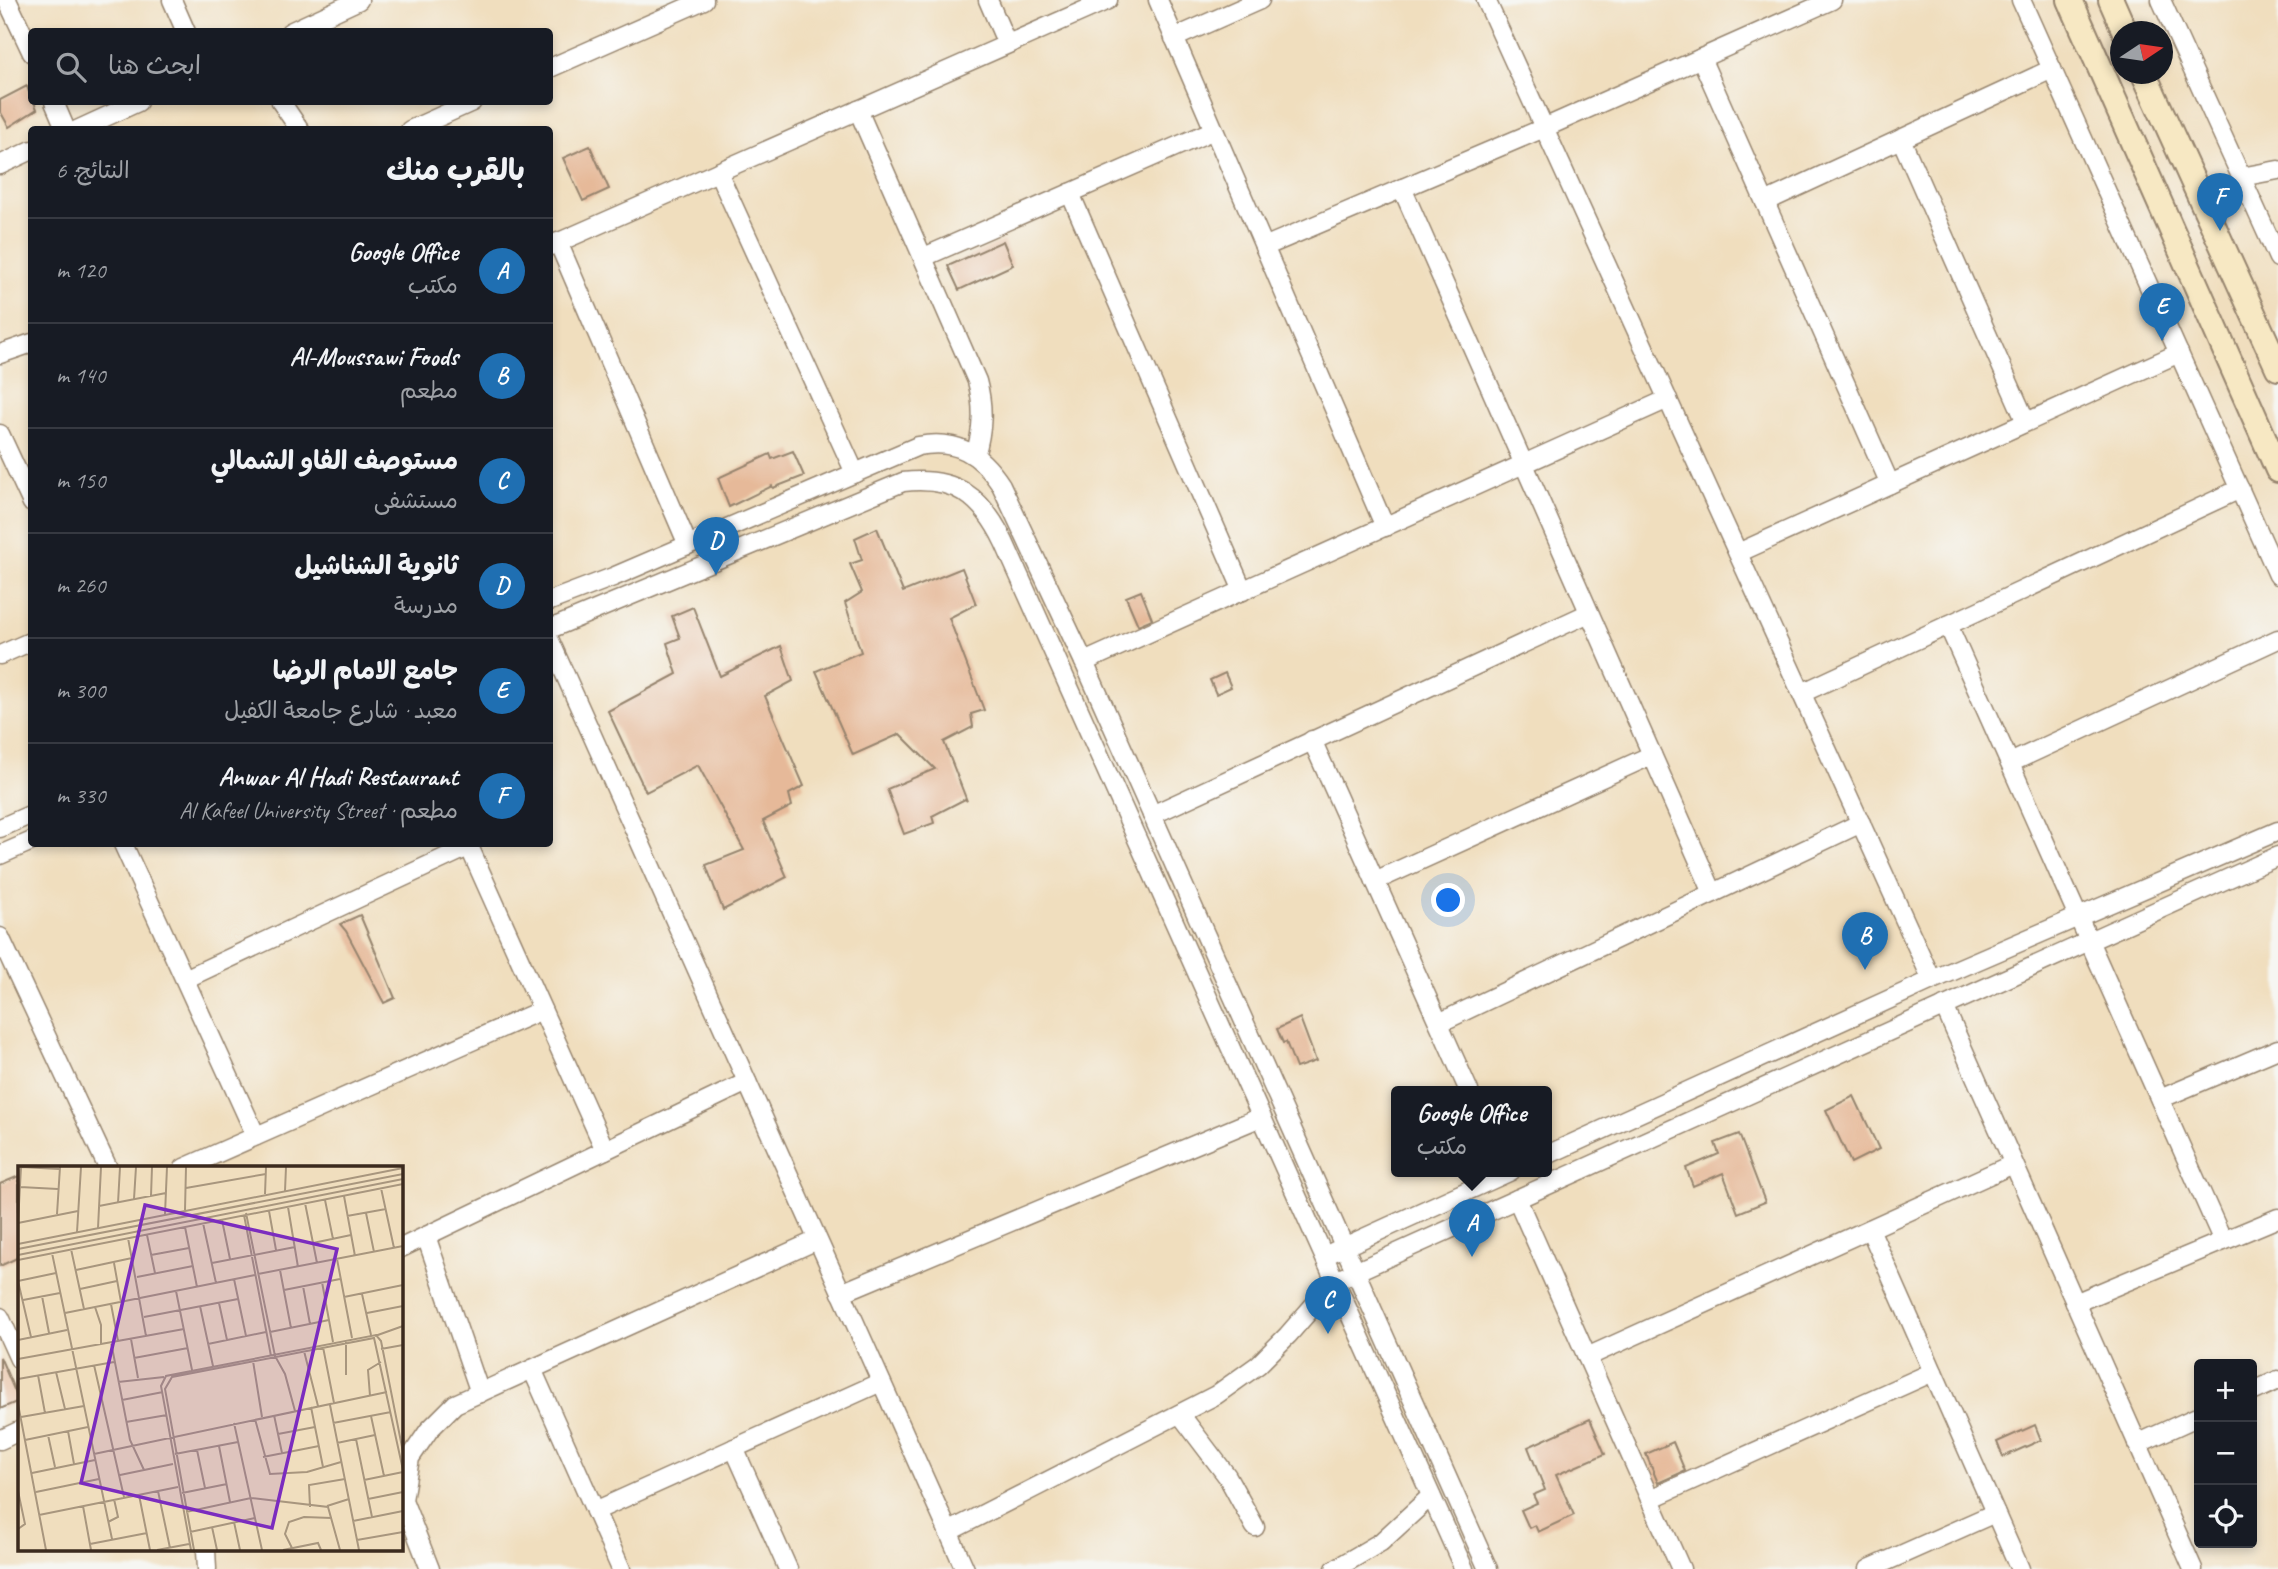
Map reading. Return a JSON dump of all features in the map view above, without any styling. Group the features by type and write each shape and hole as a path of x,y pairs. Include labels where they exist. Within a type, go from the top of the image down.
{"main road":[{"path":"2070,0 2278,470"},
{"path":"2111,0 2120,21"},
{"path":"2149,84 2278,368"}],"street":[{"path":"7,0 28,45"},
{"path":"172,0 184,28"},
{"path":"299,28 359,0"},
{"path":"553,67 704,0"},
{"path":"988,0 1007,44"},
{"path":"688,545 554,244 1108,0"},
{"path":"1158,0 1385,527"},
{"path":"1174,38 1260,0"},
{"path":"1486,0 1932,980"},
{"path":"1264,247 1544,128 1832,0"},
{"path":"2021,0 2278,575"},
{"path":"2161,0 2278,258"},
{"path":"1701,58 1890,484"},
{"path":"1765,202 2052,69"},
{"path":"55,105 64,126"},
{"path":"86,126 131,105"},
{"path":"283,105 297,126"},
{"path":"419,126 465,105"},
{"path":"858,110 970,363 982,399 983,418 975,456"},
{"path":"923,257 1214,130"},
{"path":"1901,139 2025,422"},
{"path":"0,165 28,152"},
{"path":"2241,177 2278,170"},
{"path":"718,172 855,474"},
{"path":"1402,188 1713,893"},
{"path":"1070,193 1242,590"},
{"path":"0,354 28,344"},
{"path":"1738,553 2179,353"},
{"path":"1084,662 1668,400"},
{"path":"0,434 28,494"},
{"path":"553,600 855,474 900,452 938,442 957,446 990,468 1001,485 1084,662 1488,1569"},
{"path":"0,479 17,471"},
{"path":"553,628 903,482 924,480 945,483 965,492 988,514 1004,542 1464,1569"},
{"path":"1802,693 2240,489"},
{"path":"1152,815 1589,613"},
{"path":"1948,625 2223,1241"},
{"path":"2010,763 2278,639"},
{"path":"0,655 28,643"},
{"path":"553,648 965,1569"},
{"path":"1312,740 1467,1086"},
{"path":"1375,881 1652,755"},
{"path":"0,828 28,816"},
{"path":"1439,1023 1861,823"},
{"path":"1552,1153 1932,980 2278,831"},
{"path":"0,855 28,843"},
{"path":"124,847 256,1136"},
{"path":"185,979 465,847"},
{"path":"470,847 605,1150"},
{"path":"948,1532 1216,1395 1258,1365 1335,1280 2278,856"},
{"path":"0,937 107,1166"},
{"path":"1944,1006 2193,1569"},
{"path":"188,1166 542,1010"},
{"path":"2160,1099 2278,1049"},
{"path":"402,1248 747,1082"},
{"path":"841,1293 1261,1117"},
{"path":"1587,1357 2013,1164"},
{"path":"1324,1256 1496,1177"},
{"path":"1517,1199 1681,1569"},
{"path":"2075,1303 2278,1218"},
{"path":"1870,1229 2020,1569"},
{"path":"426,1236 480,1393"},
{"path":"430,1569 403,1500 410,1458 429,1430 455,1404 817,1240"},
{"path":"0,1317 18,1357"},
{"path":"532,1369 621,1569"},
{"path":"1650,1499 1933,1372"},
{"path":"2257,1390 2278,1380"},
{"path":"596,1511 881,1382"},
{"path":"1180,1414 1227,1476 1255,1527"},
{"path":"2137,1444 2194,1418"},
{"path":"0,1440 18,1431"},
{"path":"734,1448 788,1569"},
{"path":"1335,1569 1381,1542 1431,1496"},
{"path":"1869,1569 1996,1513"}],"building":[{"path":"27,86 28,105 35,105 37,109 9,127 0,111 0,100"},
{"path":"590,146 609,189 583,201 563,158"},
{"path":"1003,241 1013,265 959,290 948,266"},
{"path":"793,451 804,476 773,488 772,486 729,507 718,478 770,454 772,459"},
{"path":"877,528 903,592 962,568 976,604 949,618 984,710 971,714 973,727 944,742 967,801 965,799 932,816 934,823 904,834 887,789 935,769 900,734 853,755 816,671 861,652 845,603 862,592 850,564 862,560 855,538"},
{"path":"1141,591 1152,619 1138,625 1126,597"},
{"path":"693,607 720,676 781,646 793,681 765,696 804,786 789,794 792,806 763,821 787,877 723,910 706,865 744,850 698,765 646,792 608,711 677,674 667,643 680,638 672,616"},
{"path":"1225,673 1231,687 1216,694 1210,680"},
{"path":"360,915 395,998 384,1003 340,924"},
{"path":"1300,1018 1316,1061 1296,1068 1286,1042 1283,1043 1277,1029"},
{"path":"1854,1096 1879,1149 1851,1163 1826,1110"},
{"path":"1739,1134 1765,1202 1738,1213 1723,1173 1693,1186 1686,1168 1719,1154 1715,1143"},
{"path":"18,1176 18,1257 0,1266 0,1184"},
{"path":"0,1357 18,1401 0,1409"},
{"path":"1590,1419 1605,1454 1556,1475 1574,1515 1538,1532 1535,1525 1529,1528 1521,1510 1537,1503 1533,1495 1545,1490 1528,1447"},
{"path":"2035,1425 2041,1440 2003,1457 1997,1442"},
{"path":"1673,1442 1685,1471 1658,1483 1646,1454"}],"place":[{"name":"Anwar Al Hadi Restaurant","path":"2220,231"},
{"name":"جامع الامام الرضا","path":"2162,341"},
{"name":"ثانوية الشناشيل","path":"716,575"},
{"name":"Al-Moussawi Foods","path":"1865,970"},
{"name":"Google Office","path":"1472,1257"},
{"name":"مستوصف الفاو الشمالي","path":"1328,1334"}]}
